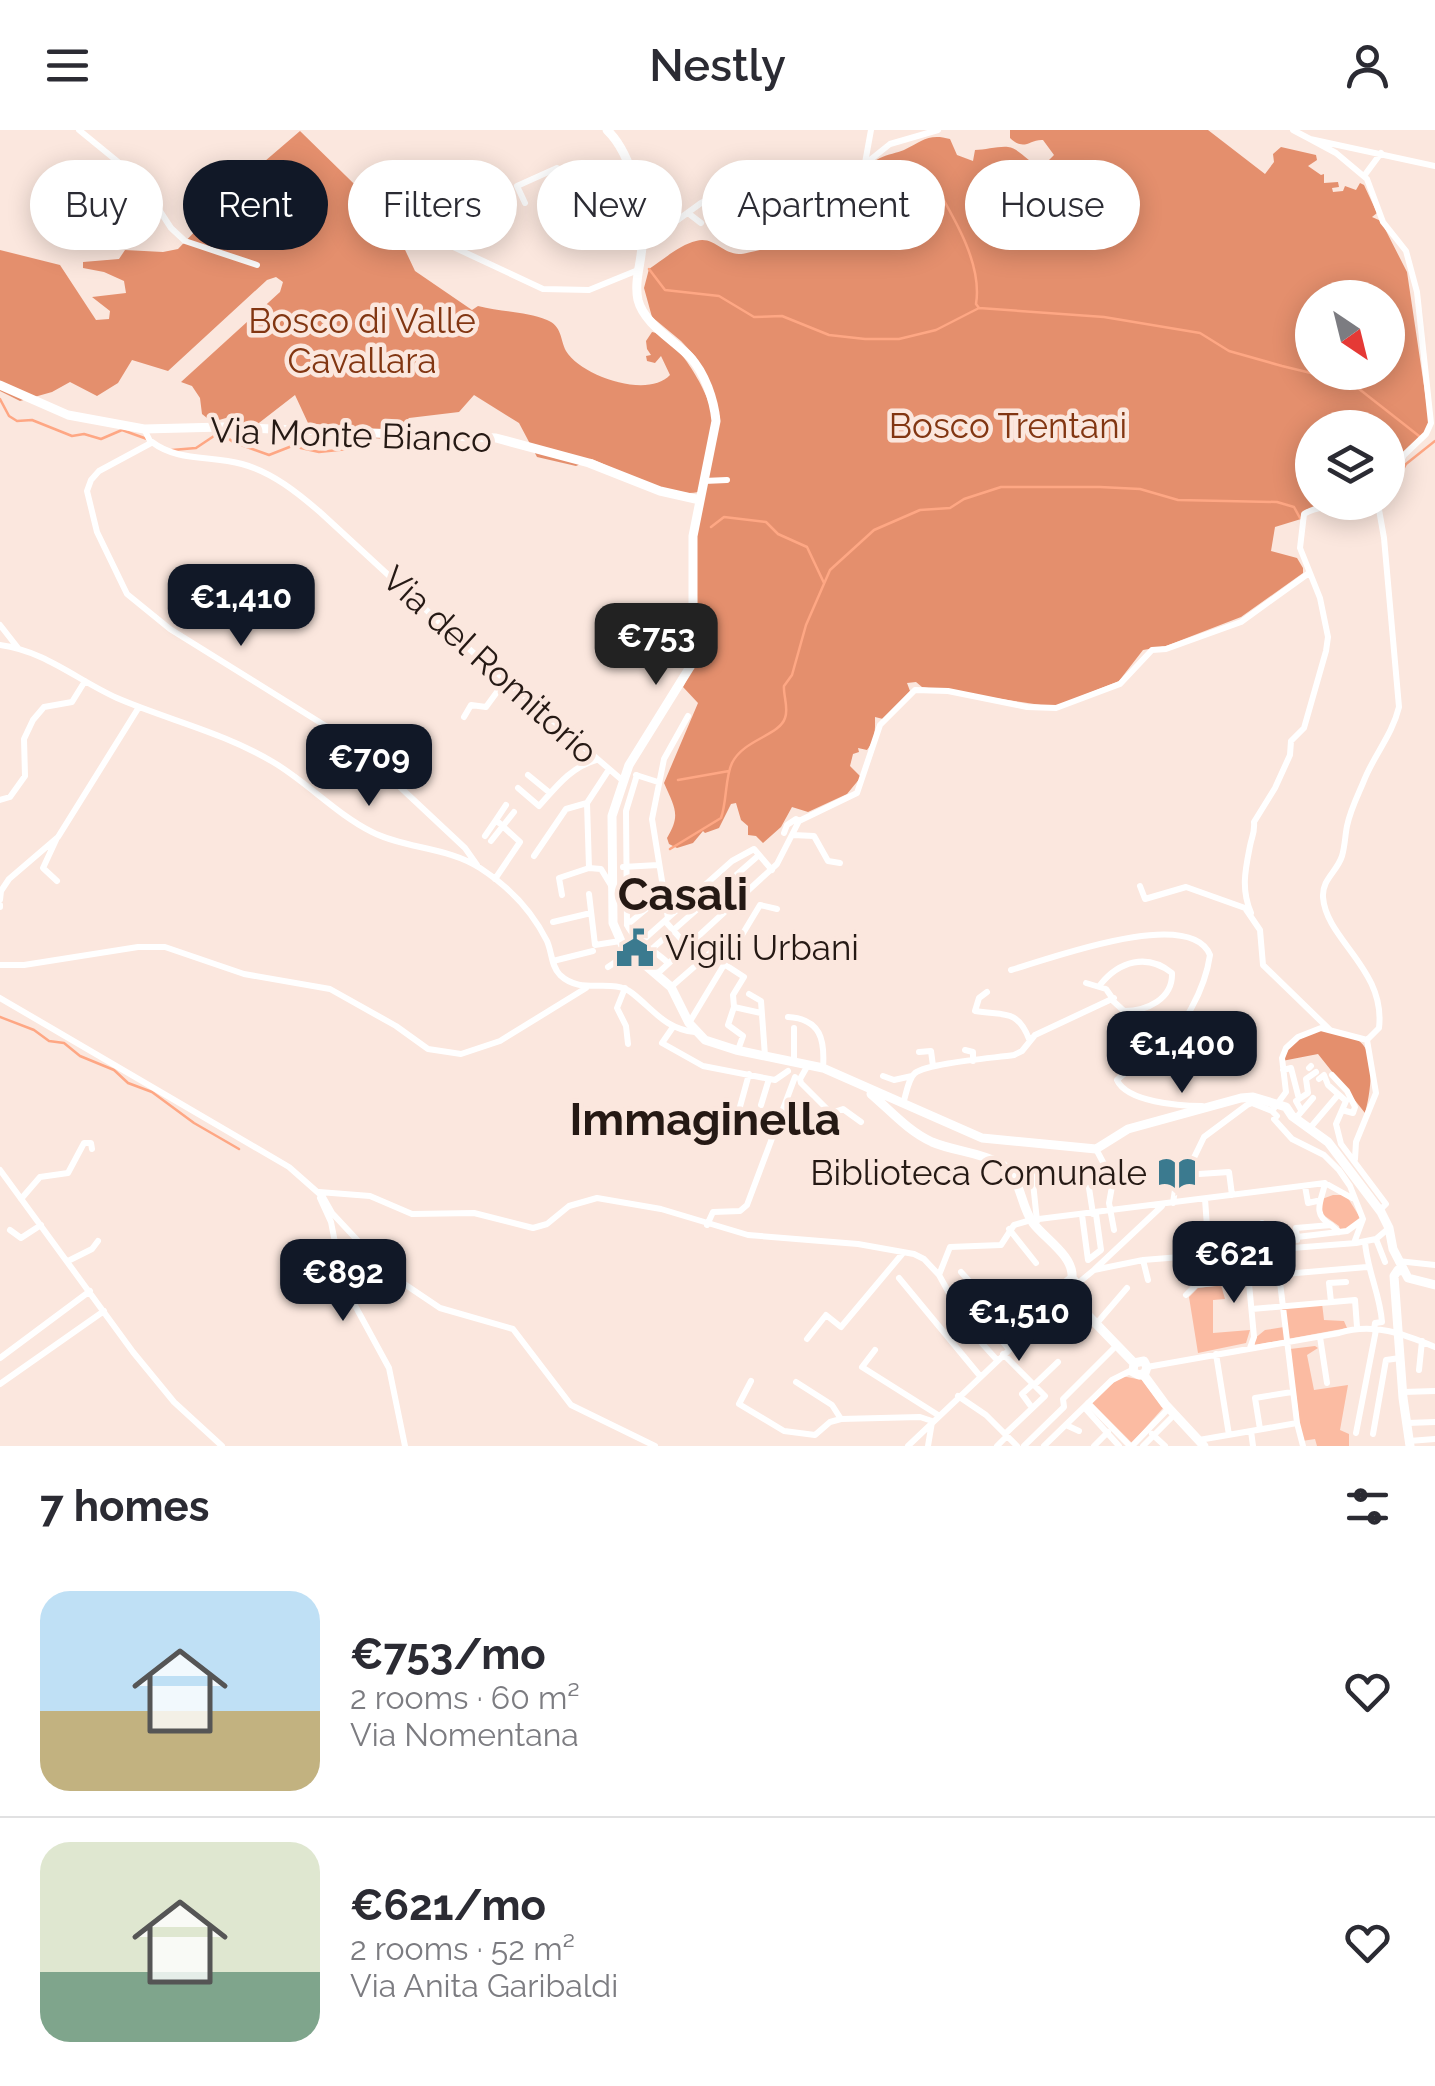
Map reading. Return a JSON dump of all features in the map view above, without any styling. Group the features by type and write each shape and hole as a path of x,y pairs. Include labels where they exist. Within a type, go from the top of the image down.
{"main road":[{"path":"607,130 628,160"},
{"path":"641,250 638,294 642,309 695,363 714,406 715,429 692,554 694,662 632,772 622,780 612,816 613,923 620,941 631,955 671,987 693,1028 716,1045 781,1059 795,1074 808,1064 823,1068 982,1138 1096,1148 1128,1129 1253,1097 1298,1114 1328,1142 1380,1210 1389,1228 1398,1269 1403,1392 1410,1444"},
{"name":"Via Monte Bianco","path":"0,386 68,415 144,429 226,427 496,438 590,463 660,491 700,500"},
{"path":"857,1083 918,1134 1003,1165 1016,1181 1034,1220 1071,1265 1071,1296 1117,1345 1137,1375 1145,1370 1172,1412 1202,1443"},
{"path":"1398,1269 1413,1282 1435,1286"}],"street":[{"path":"79,130 137,177 182,239 200,249 257,266"},
{"path":"866,160 872,130"},
{"path":"870,160 894,142 938,130"},
{"path":"1293,130 1336,153 1364,176 1384,222 1405,248 1415,282 1431,422 1426,434 1405,454"},
{"path":"1310,139 1435,166"},
{"path":"1364,176 1380,153"},
{"path":"525,202 518,186 537,177"},
{"path":"682,217 702,203"},
{"path":"688,213 702,223"},
{"path":"460,250 543,289 590,290 638,270"},
{"path":"144,429 152,442 96,473 87,491 97,532 126,594 174,632 353,743 532,916 548,944 555,970 565,979 587,988 625,988 662,1021 693,1028 724,964 760,905 777,909"},
{"name":"Via del Romitorio","path":"152,442 176,454 240,463 289,488 622,780"},
{"path":"704,481 727,480"},
{"path":"1304,520 1300,548 1320,598 1328,638 1326,651 1304,728 1292,741 1275,788 1254,822 1244,897 1260,930 1263,965 1330,1031"},
{"path":"1367,1040 1379,1028 1377,996 1336,927 1323,892 1326,879 1341,859 1348,820 1362,783 1398,710 1380,520"},
{"path":"656,974 772,870 787,834 799,821 857,793 880,725 915,690 948,691 1043,709 1069,704 1120,684 1152,650 1166,649 1241,622 1309,573"},
{"path":"0,626 18,648"},
{"path":"0,646 35,653 138,707 269,760 370,831 478,866"},
{"path":"0,800 10,798 24,778 24,737 38,712 72,702 85,681"},
{"path":"464,717 471,704 485,708 505,681"},
{"path":"56,881 44,872 44,866 59,834 138,707"},
{"path":"688,716 664,759 652,819 666,919 688,946"},
{"path":"518,788 539,806 582,764 596,760"},
{"path":"589,868 587,803 608,771"},
{"path":"658,782 632,772 626,810 626,925 632,936 653,948 668,964"},
{"path":"528,775 550,794"},
{"path":"534,856 566,810 587,803"},
{"path":"506,805 488,839 514,812"},
{"path":"495,879 520,842 496,820"},
{"path":"0,904 6,881 59,834"},
{"path":"787,834 814,836 828,861 840,863"},
{"path":"755,852 772,870"},
{"path":"653,948 732,878 755,852"},
{"path":"608,967 631,955 732,861 755,852"},
{"path":"612,867 658,865"},
{"path":"562,894 559,878 589,868 602,869 613,889"},
{"path":"732,878 745,892"},
{"path":"1140,886 1145,899 1186,886 1251,913"},
{"path":"718,891 731,905"},
{"path":"588,894 595,945 620,941"},
{"path":"626,925 664,894"},
{"path":"553,922 590,913"},
{"path":"1011,970 1152,934 1183,936 1204,944 1210,955 1208,966 1200,992 1185,1017 1157,1053 1117,1080 1129,1095 1175,1106 1214,1106"},
{"path":"671,987 718,946"},
{"path":"0,965 165,947 242,973 330,989 427,1048 462,1054 499,1041 587,988"},
{"path":"553,961 593,951"},
{"path":"1086,982 1100,986 1124,1011 1150,1006 1164,996 1173,980 1172,974 1160,965 1140,960 1118,968 1100,986"},
{"path":"724,964 744,977 734,995 728,1025 743,1036 738,1050"},
{"path":"625,988 616,1008 626,1026 628,1044"},
{"path":"987,992 979,998 975,1011 1013,1015 1029,1040"},
{"path":"748,994 760,998 765,1056"},
{"path":"0,998 272,1156 318,1192 388,1273 440,1308 492,1320 515,1330 571,1405 656,1446"},
{"path":"883,1076 894,1080 933,1066 1014,1055 1029,1040 1113,999"},
{"path":"734,1007 761,1013"},
{"path":"788,1017 805,1020 820,1033 824,1039 823,1068"},
{"path":"674,1026 662,1043 698,1064 769,1079 795,1074 808,1064"},
{"path":"707,1224 715,1212 740,1211 746,1206 795,1074 794,1028"},
{"path":"1275,1107 1290,1089 1291,1068 1283,1070 1286,1048 1298,1037 1321,1028 1367,1040"},
{"path":"1355,1160 1356,1142 1376,1093 1367,1040"},
{"path":"964,1050 973,1052 970,1062"},
{"path":"919,1052 931,1051 933,1066"},
{"path":"1298,1100 1308,1093 1306,1079 1314,1071 1324,1075 1328,1085 1346,1101 1337,1130 1340,1142 1386,1204 1380,1210"},
{"path":"733,1132 749,1074"},
{"path":"795,1074 831,1113 843,1109 861,1122"},
{"path":"1332,1075 1347,1090 1355,1108 1353,1114 1340,1113"},
{"path":"903,1104 913,1076"},
{"path":"762,1105 769,1079"},
{"path":"1290,1089 1298,1100 1298,1114"},
{"path":"1310,1128 1338,1095"},
{"path":"1298,1114 1312,1098"},
{"path":"908,1446 1066,1296 1072,1284 1094,1270 1169,1204 1176,1183 1204,1136 1241,1107 1252,1103 1275,1107"},
{"path":"1275,1107 1274,1119 1292,1140 1324,1155 1350,1186 1363,1219 1354,1244"},
{"path":"1328,1142 1337,1130"},
{"path":"21,1199 40,1177 68,1173 84,1142 91,1143 92,1149"},
{"path":"1340,1142 1356,1142"},
{"path":"1096,1148 1113,1181 1109,1203 1114,1230"},
{"path":"0,1170 174,1402 222,1446"},
{"path":"1182,1175 1229,1172 1232,1195"},
{"path":"1032,1173 1034,1220"},
{"path":"939,1274 950,1246 1001,1245 1009,1229 1034,1220 1324,1183 1352,1198"},
{"path":"1324,1183 1318,1201 1321,1216 1339,1232"},
{"path":"1305,1186 1308,1203 1318,1201"},
{"path":"1082,1215 1088,1260 1102,1250 1088,1188"},
{"path":"1352,1198 1363,1188"},
{"path":"318,1192 370,1196 411,1214 472,1213 533,1228 592,1198 661,1208 760,1237 858,1244 921,1256 939,1274 976,1336 1003,1354 1045,1396 997,1446"},
{"path":"318,1192 332,1222 340,1268 352,1300 389,1368 405,1446"},
{"path":"1205,1199 1209,1254"},
{"path":"1297,1232 1347,1232 1363,1219"},
{"path":"1262,1223 1264,1250"},
{"path":"10,1230 21,1238 41,1225"},
{"path":"1297,1232 1332,1225"},
{"path":"1094,1270 1143,1260 1354,1244 1376,1238 1389,1228"},
{"path":"1009,1229 1036,1262"},
{"path":"1297,1232 1298,1247"},
{"path":"1376,1238 1385,1262"},
{"path":"68,1260 92,1249 98,1241"},
{"path":"1356,1432 1375,1328 1382,1322 1367,1267 1365,1242"},
{"path":"1393,1249 1398,1269 1435,1265"},
{"path":"1246,1251 1254,1337 1250,1348"},
{"path":"807,1340 826,1315 842,1327 904,1252"},
{"path":"1186,1296 1196,1285 1226,1284 1222,1253"},
{"path":"1143,1260 1148,1280"},
{"path":"1224,1270 1280,1274 1367,1267"},
{"path":"961,1272 1020,1338"},
{"path":"1280,1274 1285,1342 1303,1446"},
{"path":"899,1278 980,1376"},
{"path":"1331,1302 1329,1283 1346,1282"},
{"path":"1097,1323 1127,1288"},
{"path":"0,1358 90,1291"},
{"path":"1252,1308 1355,1300 1357,1327"},
{"path":"1041,1320 1050,1330 1077,1304"},
{"path":"0,1384 104,1311"},
{"path":"976,1336 988,1325 1003,1354"},
{"path":"1145,1370 1357,1327 1400,1331 1435,1347"},
{"path":"1320,1336 1327,1383"},
{"path":"1419,1370 1422,1341"},
{"path":"958,1396 986,1415 1018,1446 1064,1407 1063,1399 1117,1345"},
{"path":"875,1350 862,1367 935,1418"},
{"path":"1216,1354 1229,1435"},
{"path":"1373,1434 1386,1360 1401,1358"},
{"path":"1030,1405 1022,1394 1058,1362"},
{"path":"1045,1446 1113,1378 1133,1366"},
{"path":"751,1381 739,1404 784,1431 815,1435 830,1422 841,1419 935,1418"},
{"path":"796,1382 832,1405 841,1419"},
{"path":"1403,1392 1435,1391"},
{"path":"1260,1430 1256,1398 1292,1392"},
{"path":"1086,1405 1120,1446"},
{"path":"1086,1405 1131,1446 1172,1412"},
{"path":"928,1446 935,1418"},
{"path":"1406,1423 1435,1422"},
{"path":"1202,1443 1297,1423"},
{"path":"1066,1424 1079,1431"},
{"path":"1094,1446 1108,1432"},
{"path":"1144,1446 1151,1432"},
{"path":"1151,1432 1165,1446"},
{"path":"1250,1432 1253,1446"},
{"path":"1410,1444 1435,1439"}],"shaded area":[{"path":"1346,1195 1361,1219 1346,1230 1340,1230 1322,1214 1322,1199"},
{"path":"1221,1285 1225,1299 1213,1300 1213,1333 1250,1330 1246,1343 1198,1353 1189,1297 1198,1288"},
{"path":"1322,1303 1324,1320 1344,1321 1347,1328 1255,1345 1254,1339 1265,1330 1284,1327 1282,1306"},
{"path":"1318,1348 1307,1355 1314,1390 1348,1385 1340,1430 1349,1434 1349,1446 1317,1446 1315,1439 1302,1441 1290,1349"},
{"path":"1122,1376 1142,1380 1163,1408 1132,1443 1090,1401"}],"green space":[{"name":"Bosco Trentani","path":"1010,130 1208,130 1265,174 1274,162 1273,154 1281,147 1316,155 1317,160 1308,166 1324,174 1324,183 1338,182 1339,187 1332,188 1333,192 1343,191 1345,186 1356,190 1360,183 1364,185 1377,213 1372,217 1381,221 1407,272 1428,429 1405,452 1405,410 1295,410 1298,520 1275,527 1271,551 1297,558 1303,573 1241,617 1166,646 1143,650 1119,681 1054,707 907,683 910,691 883,719 875,717 875,730 867,750 858,748 859,752 853,754 850,766 861,777 847,794 808,812 792,807 781,827 763,843 748,835 748,826 741,820 736,803 731,804 719,828 703,831 693,843 677,848 667,838 675,811 664,783 698,703 683,687 698,657 696,534 720,417 696,357 652,317 644,288 649,269 676,250 702,240 702,250 739,254 758,250 945,250 945,160 877,160 936,137 950,139 957,155 970,160 965,160 965,250 1140,250 1140,160 1049,160 1054,155 1043,140 1023,145 1010,138"},
{"name":"Bosco di Valle Cavallara","path":"300,131 348,178 348,250 405,250 415,271 472,310 478,306 547,320 558,329 574,360 600,376 631,385 660,382 670,375 661,356 655,363 647,361 646,356 651,355 646,341 652,332 662,336 681,353 712,413 698,492 660,488 592,459 576,466 537,457 519,423 474,395 459,412 409,418 399,428 398,440 361,437 355,428 308,423 295,395 255,426 237,422 233,416 212,422 202,414 200,398 192,386 181,382 280,292 283,282 276,277 267,280 168,371 132,360 118,383 97,396 70,382 20,401 0,391 0,250 60,265 96,320 109,319 110,311 92,297 126,293 124,281 83,268 83,262 119,259 125,250 163,252 183,244 183,250 328,250 328,160 266,160"},
{"name":"Bosco Trentani","path":"1013,148 1029,160 973,160 975,150"},
{"path":"1318,1028 1347,1035 1363,1045 1371,1073 1365,1113 1318,1054 1282,1061 1291,1044"}],"waterway":[{"path":"945,203 970,255 979,308 1104,317 1200,333 1229,351 1315,374 1340,374 1419,436"},
{"path":"649,269 665,290 719,296 754,317 782,316 829,335 899,339 936,330 979,308"},
{"path":"0,399 9,416 17,421 32,420 72,436 84,434 101,439 122,430 147,439"},
{"path":"172,450 196,448 220,432 233,442 269,455 292,446 319,452 348,449"},
{"path":"1405,466 1435,441"},
{"path":"670,849 721,818 728,775 737,755 776,729 785,718 784,686 792,675 806,625 830,570 874,530 920,510 950,508 1001,487 1140,489 1178,500 1277,502 1295,509"},
{"path":"711,527 724,517 766,522 778,534 807,547 824,583"},
{"path":"678,780 729,771"},
{"path":"0,1017 34,1030 49,1041 64,1043 80,1056 114,1070 128,1083 152,1092 239,1149"}],"place":[{"name":"Vigili Urbani","path":"635,948"},
{"name":"Biblioteca Comunale","path":"1177,1173"}],"district":[{"name":"Casali","path":"683,894"},
{"name":"Immaginella","path":"705,1119"}]}
